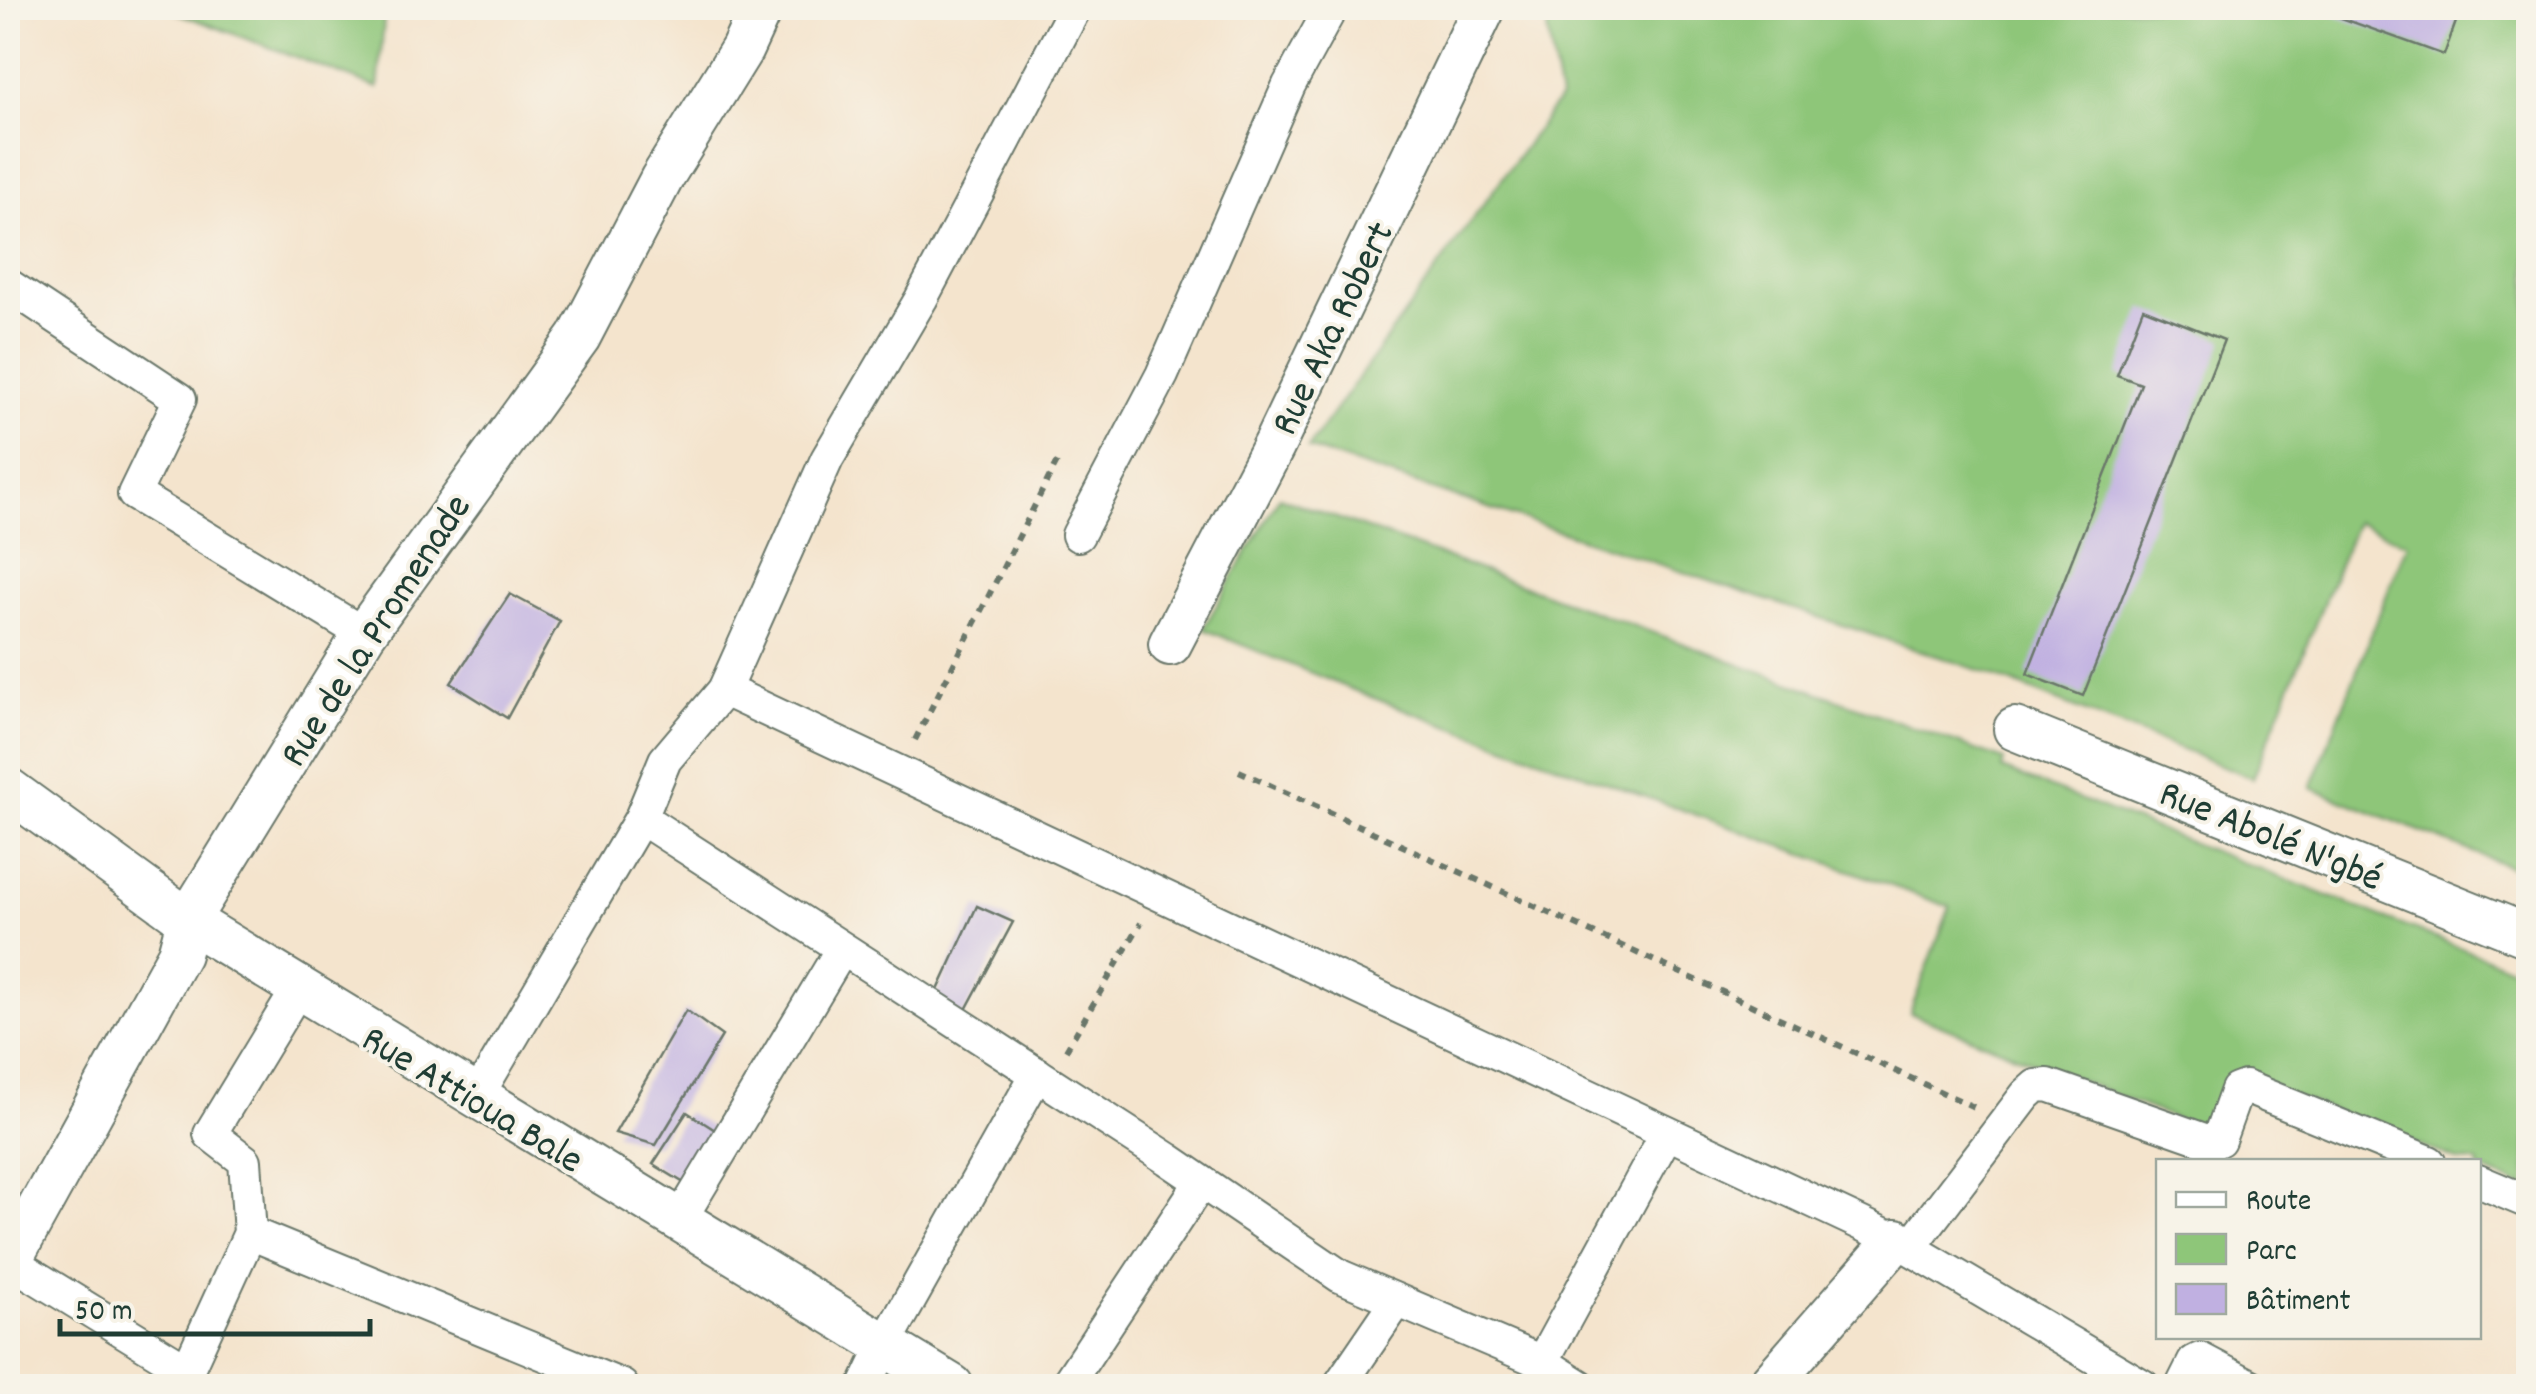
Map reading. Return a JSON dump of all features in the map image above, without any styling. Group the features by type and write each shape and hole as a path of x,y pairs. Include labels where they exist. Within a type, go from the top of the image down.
{"street":[{"name":"Rue de la Promenade","path":"8,1261 180,954 188,920 364,634 578,336 662,178 742,49 762,8"},
{"path":"476,1098 641,818 665,760 724,690 827,459 922,298 1075,8"},
{"path":"1078,535 1162,375 1289,85 1331,8"},
{"name":"Rue Aka Robert","path":"1170,644 1274,445 1484,8"},
{"path":"8,285 180,399 134,494 364,634"},
{"path":"724,690 1903,1244 2144,1386"},
{"name":"Rue Abolé N'gbé","path":"2015,730 2528,936"},
{"name":"Rue Attioua Bale","path":"8,789 188,920 952,1386"},
{"path":"641,818 1340,1276 1542,1362 1580,1386"},
{"path":"679,1222 842,949"},
{"path":"8,1261 184,1378 250,1232 244,1161 210,1134 298,989"},
{"path":"865,1386 884,1346 1042,1078"},
{"path":"1768,1386 1903,1244 2036,1086 2048,1085 2213,1143 2220,1140 2237,1090 2246,1087 2422,1159"},
{"path":"1542,1362 1668,1134"},
{"path":"1066,1386 1201,1182"},
{"path":"2481,1183 2528,1202"},
{"path":"250,1232 622,1386"},
{"path":"1338,1386 1397,1301"},
{"path":"2182,1386 2194,1362 2200,1359 2251,1386"}],"path":[{"path":"898,772 1060,456"},
{"path":"1239,772 2006,1121"},
{"path":"1042,1078 1158,894"}],"green space":[{"path":"165,8 385,8 378,88"},
{"path":"1555,8 2528,8 2528,874 2311,788 2407,543 2356,522 2253,778 1982,671 1308,448 1560,98 1547,28"},
{"path":"1279,497 2004,760 2002,769 2528,974 2526,1188 2481,1170 2481,1159 2454,1159 2236,1073 2211,1133 1910,1013 1950,907 1368,696 1203,629"}],"building":[{"path":"2332,8 2461,8 2444,55 2330,14"},
{"path":"2143,308 2224,340 2083,696 2027,674 2141,384 2117,375"},
{"path":"510,594 560,621 507,718 451,683"},
{"path":"977,906 1013,922 962,1017 933,1001"},
{"path":"686,1010 722,1036 656,1145 615,1133"},
{"path":"687,1112 715,1130 684,1183 653,1164"}]}
